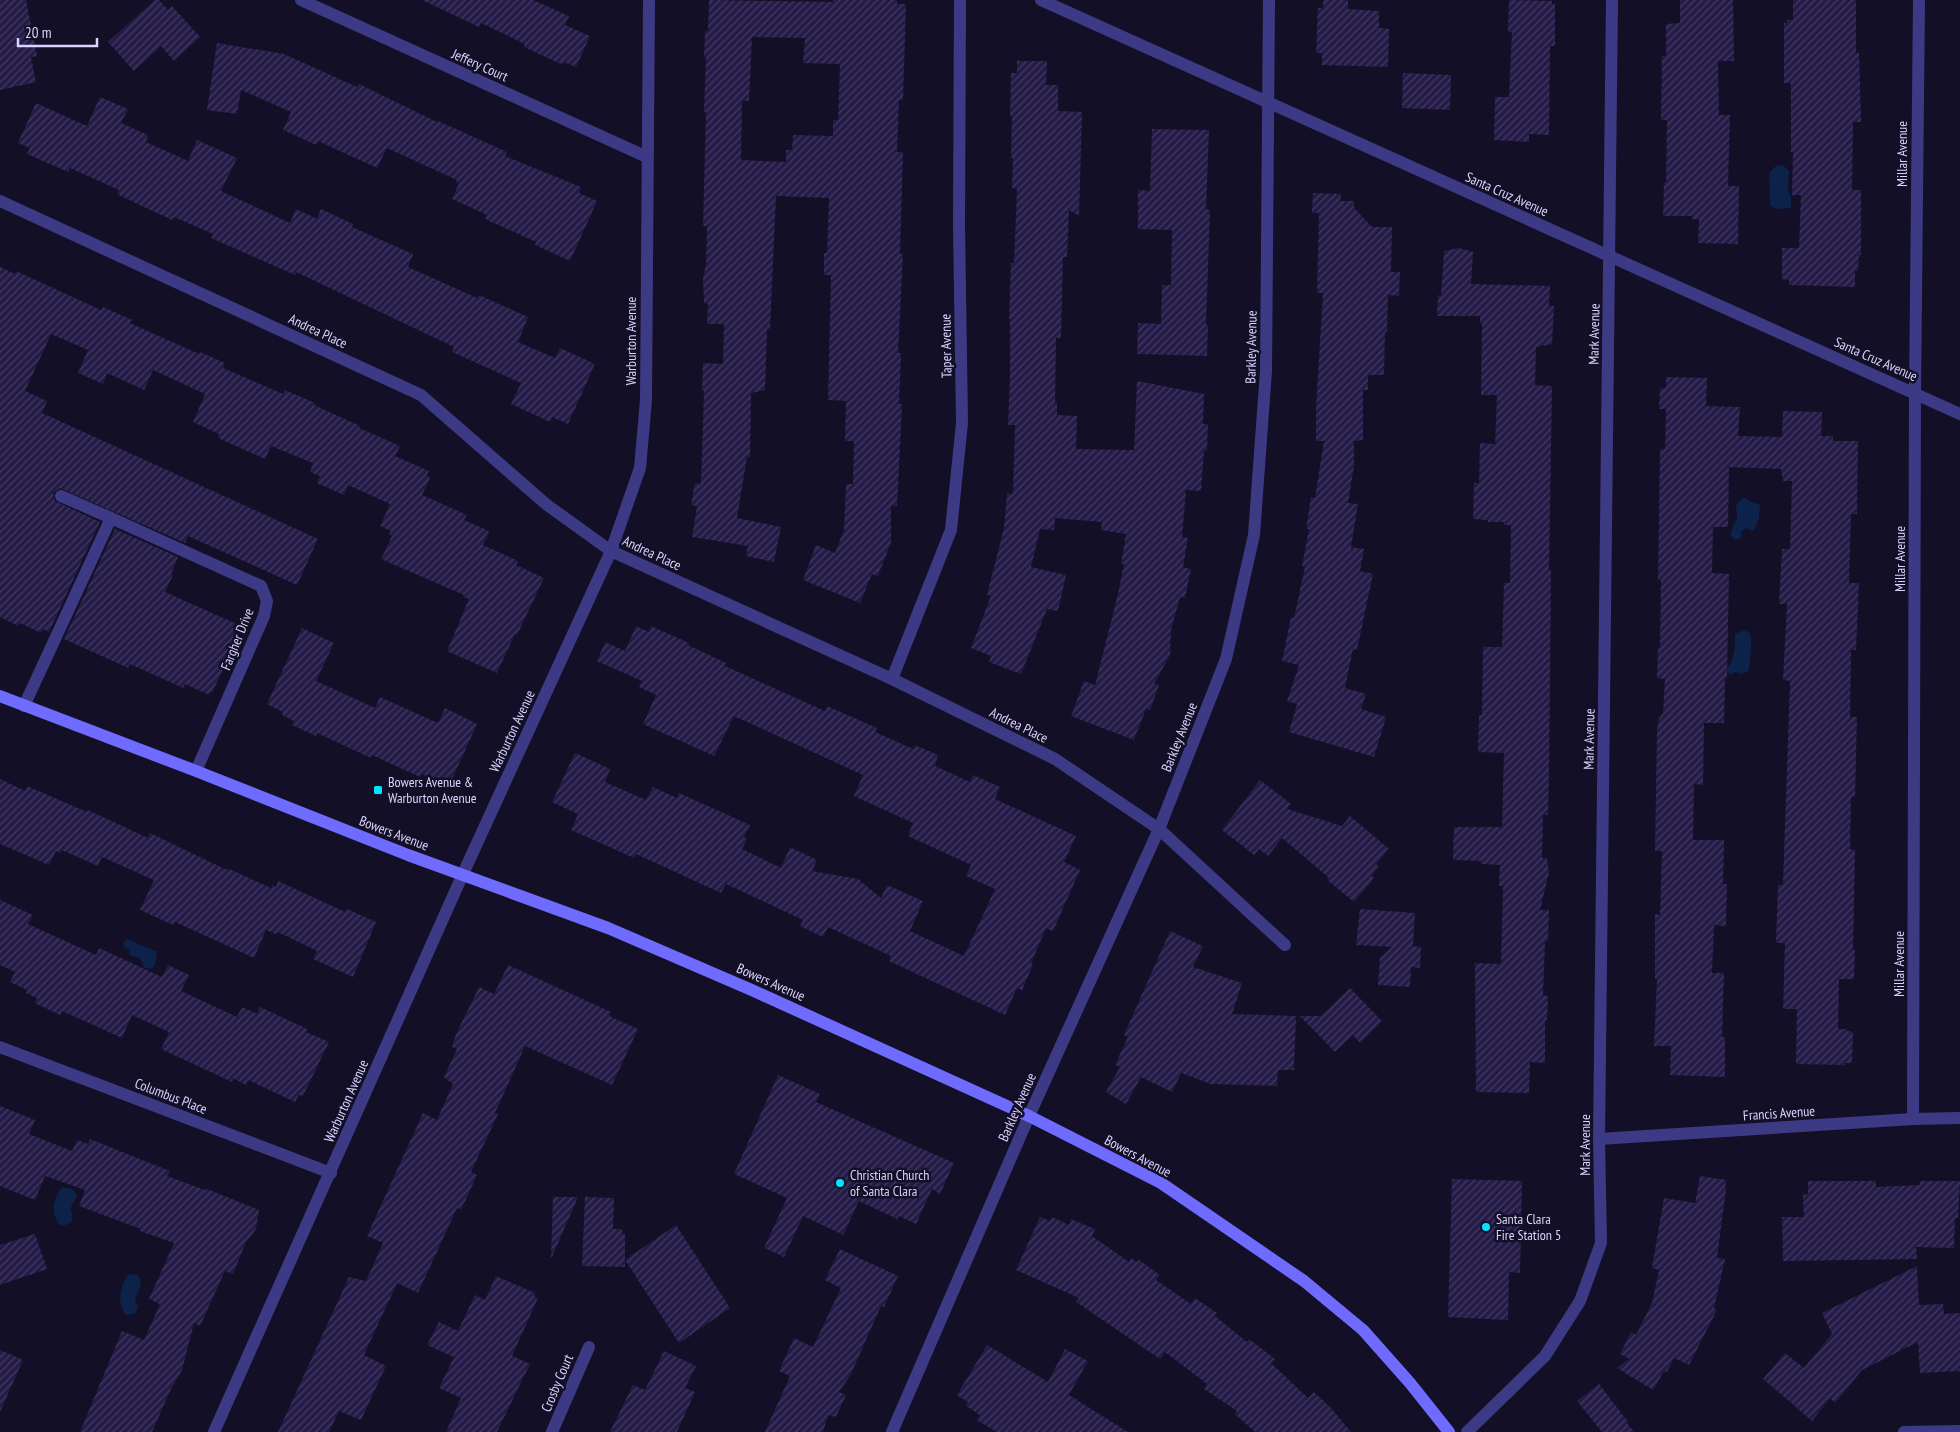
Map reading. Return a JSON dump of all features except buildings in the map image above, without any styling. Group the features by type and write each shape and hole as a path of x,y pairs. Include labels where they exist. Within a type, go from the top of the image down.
{"main road":[{"name":"Bowers Avenue","path":"0,696 462,876 608,928 754,991 1029,1116 1161,1183 1304,1281 1363,1330 1410,1383 1449,1432"}],"street":[{"name":"Jeffery Court","path":"301,0 647,157"},
{"name":"Warburton Avenue","path":"214,1432 462,876 611,551 640,468 646,400 650,0"},
{"name":"Taper Avenue","path":"892,679 951,530 962,423 959,225 960,0"},
{"name":"Santa Cruz Avenue","path":"1041,0 1960,414"},
{"name":"Barkley Avenue","path":"892,1432 1029,1116 1159,829 1226,659 1254,535 1266,371 1268,0"},
{"name":"Mark Avenue","path":"1467,1432 1545,1356 1580,1301 1601,1243 1599,1139 1612,0"},
{"name":"Millar Avenue","path":"1914,1119 1915,394 1919,0"},
{"name":"Andrea Place","path":"0,201 421,395 547,505 611,551 892,679 1056,759 1159,829 1284,944"},
{"name":"Fargher Drive","path":"61,496 261,586 266,600 264,616 196,771"},
{"path":"24,706 110,518"},
{"name":"Columbus Place","path":"0,1047 331,1173"},
{"name":"Francis Avenue","path":"1599,1139 1914,1119 1960,1118"},
{"name":"Crosby Court","path":"552,1432 589,1346"},
{"path":"1904,1432 1960,1431"}],"water":[{"path":"1777,165 1784,166 1789,171 1788,192 1791,196 1791,208 1776,209 1770,205 1769,173"},
{"path":"1743,497 1753,503 1760,504 1759,518 1754,531 1746,528 1741,532 1741,538 1735,540 1730,534 1737,518 1736,505"},
{"path":"1744,630 1750,633 1751,637 1748,672 1741,674 1735,672 1731,674 1727,672 1727,668 1733,657 1735,634"},
{"path":"127,939 157,952 155,965 151,969 144,968 141,960 137,957 130,956 129,949 124,947 123,943"},
{"path":"62,1187 73,1189 77,1196 70,1209 73,1215 72,1221 66,1225 60,1225 54,1211 56,1196"},
{"path":"129,1274 137,1275 141,1284 135,1299 138,1307 135,1314 126,1315 121,1305 120,1294 123,1283"}],"place":[{"name":"Bowers Avenue & Warburton Avenue","path":"378,790"},
{"name":"Christian Church of Santa Clara","path":"840,1183"},
{"name":"Santa Clara Fire Station 5","path":"1486,1227"}]}
